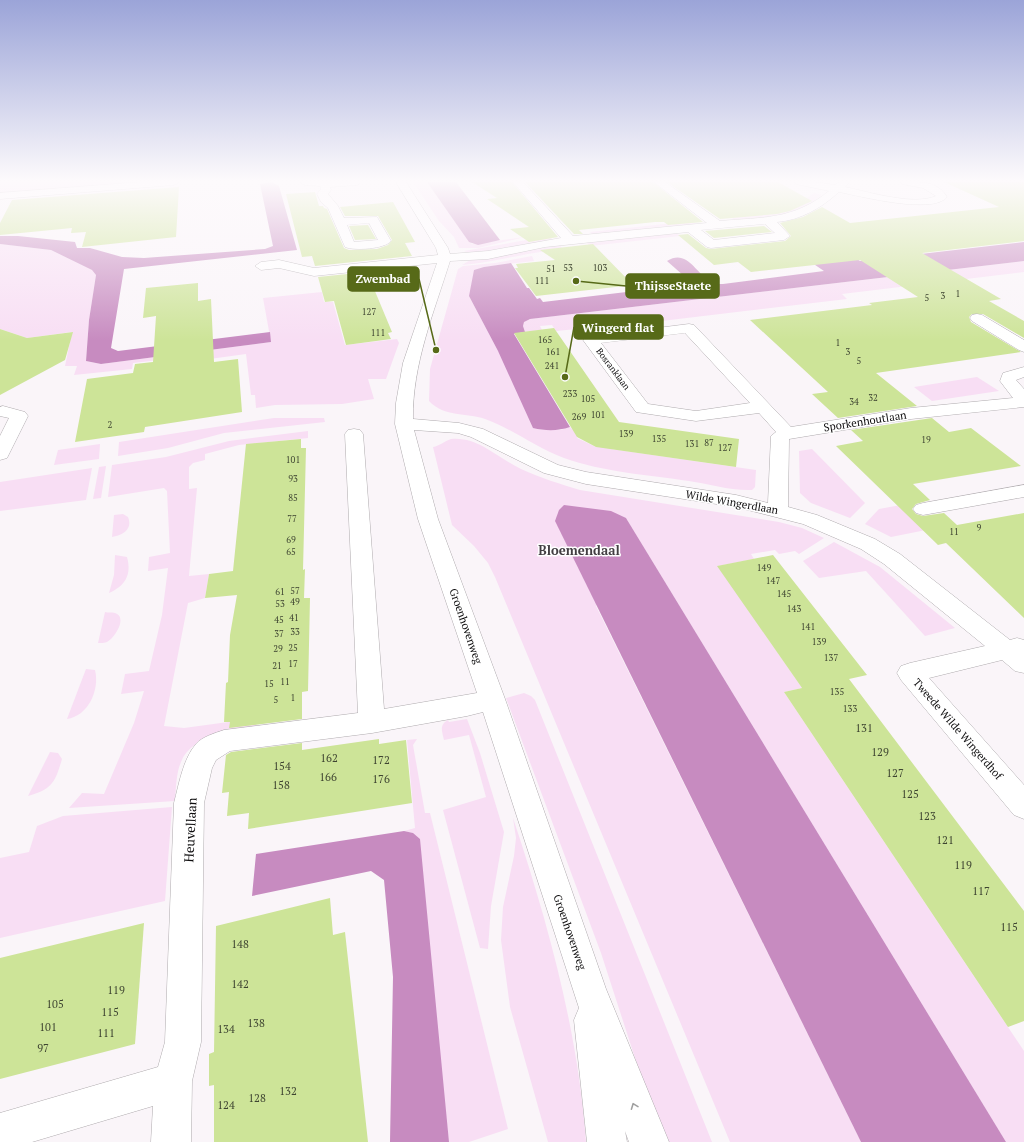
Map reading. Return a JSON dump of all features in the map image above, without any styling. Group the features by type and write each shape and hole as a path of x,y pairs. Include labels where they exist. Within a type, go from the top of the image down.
{"street":[{"path":"434,235 442,248 445,258"},
{"path":"566,235 570,240"},
{"path":"261,266 280,264 314,272 488,255 545,243 618,235"},
{"path":"701,235 711,244 783,235"},
{"name":"Groenhovenweg","path":"445,258 411,363 404,403 404,424 428,519 492,699 588,989 648,1142"},
{"path":"977,318 1024,348"},
{"name":"Bosranklaan","path":"762,407 696,416 642,408 591,340 689,328 787,433"},
{"path":"1024,372 1009,376 1008,381 1021,396 1024,402"},
{"name":"Sporkenhoutlaan","path":"787,433 967,405 1024,402"},
{"path":"0,454 18,416 3,411"},
{"name":"Wilde Wingerdlaan","path":"404,424 459,428 477,433 551,469 586,478 736,501 810,519 868,544 892,559 1018,653"},
{"path":"778,510 780,436 787,433"},
{"path":"354,434 372,722"},
{"path":"922,509 1024,491"},
{"name":"Tweede Wilde Wingerdhof","path":"1018,653 910,673 1024,806"},
{"name":"Heuvellaan","path":"171,1142 173,1081 183,1042 189,803 198,767 206,752 224,741 372,722 467,706 492,699"},
{"name":"Groenhovenweg","path":"588,989 607,1142"},
{"path":"0,1132 173,1081"}],"shaded area":[{"path":"271,235 293,235 297,250 124,269 111,348 118,351 270,332 271,342 101,364 86,361 89,320 96,275 92,270 51,250 0,244 0,236 18,236 75,242 77,248 90,248 122,257 144,258 265,249 273,246"},
{"path":"452,235 466,235 472,244 525,237 478,248 459,248"},
{"path":"464,235 496,235 500,240 478,245 469,242"},
{"path":"653,235 680,236 590,246 586,242"},
{"path":"549,236 553,240 481,253 464,251"},
{"path":"1024,242 1024,261 530,319 524,322 523,326 525,332 514,334 570,427 556,430 533,428 498,351 469,296 474,270 511,263 527,288 529,288 537,299 540,298 543,302 693,284 667,261 674,258 685,259 710,281 715,284 723,284 824,271 796,252 844,251 860,261"},
{"path":"0,244 51,250 92,270 96,275 89,320 86,361 101,364 271,342 263,298 322,292 324,302 333,302 345,345 397,339 399,343 386,379 368,379 374,399 342,404 275,405 256,408 255,395 251,395 246,354 195,361 194,356 133,363 132,369 74,375 77,366 65,366 72,332 27,338 0,329"},
{"path":"560,245 563,249 462,265 472,259"},
{"path":"532,256 534,261 484,267 469,296 498,351 560,430 570,427 572,429 578,429 577,438 596,447 608,445 611,449 756,470 755,487 752,490 728,488 594,467 579,463 554,454 495,423 478,417 442,410 429,401 430,369 458,269 463,266 495,263"},
{"path":"1024,261 1024,272 842,294 847,299 578,331 577,329 556,331 552,325 540,326 542,330 525,332 523,326 524,321 530,319"},
{"path":"977,377 999,391 932,401 914,387"},
{"path":"274,418 324,418 325,422 224,433 168,448 118,456 119,442"},
{"path":"308,431 308,438 239,445 205,454 205,460 193,463 189,467 189,489 197,488 189,576 209,574 205,598 188,603 164,726 184,728 257,718 256,728 214,736 203,740 186,753 179,766 176,781 175,801 69,808 82,793 104,794 134,723 144,691 121,694 125,674 149,671 162,615 168,568 148,571 149,557 170,553 167,491 164,488 108,497 112,465 166,457 229,441"},
{"path":"451,439 470,441 488,449 521,469 550,481 580,490 779,522 802,528 824,538 799,554 795,551 779,554 775,550 751,554 754,559 718,566 802,688 784,692 1024,1051 1024,1142 1006,1142 626,518 596,606 861,1142 730,1142 495,577 488,563 474,546 452,525 433,447"},
{"path":"100,444 99,459 54,465 58,450"},
{"path":"812,449 865,503 850,518 811,503 800,493 799,451"},
{"path":"106,466 101,498 93,499 99,467"},
{"path":"92,468 86,500 0,511 0,482"},
{"path":"906,504 931,529 891,537 865,524 879,509"},
{"path":"564,505 611,511 626,518 1006,1142 861,1142 555,521 559,510"},
{"path":"123,514 128,517 128,528 120,535 112,537 114,515"},
{"path":"834,542 880,567 955,628 925,636 866,571 819,578 803,561"},
{"path":"115,555 127,557 129,569 123,583 109,593 114,575"},
{"path":"105,612 119,615 119,628 110,640 98,643"},
{"path":"86,669 95,670 96,686 94,694 91,701 81,713 67,719"},
{"path":"524,693 531,696 535,700 712,1142 665,1142 635,1058 601,953 506,698"},
{"path":"467,719 480,753 504,832 491,906 488,949 480,948 443,810 486,797 469,735 444,740 442,726 445,722 448,720 449,722"},
{"path":"417,739 413,745 425,813 430,813 508,1129 469,1142 449,1142 413,833 404,831 415,828 407,740"},
{"path":"50,752 58,753 62,759 57,774 47,788 28,796"},
{"path":"172,807 165,901 0,938 0,858 29,852 37,826 63,816"},
{"path":"513,818 538,897 560,978 576,1059 586,1142 548,1142 510,1007 501,940 503,907 514,856 516,838"},
{"path":"404,831 413,833 420,839 449,1142 390,1142 393,977 384,880 371,871 252,896 256,854"}],"building":[{"path":"85,235 176,235 176,237 82,247"},
{"path":"296,235 338,235 344,248 349,250 377,249 388,245 392,240 389,235 411,235 415,242 405,243 412,256 315,266 312,256 302,257"},
{"path":"353,235 374,235 376,239 355,240"},
{"path":"519,235 557,235 558,237 529,242"},
{"path":"678,235 690,235 706,248 711,249 785,241 791,236 1024,235 1024,241 922,253 1001,299 989,301 1024,321 1024,338 983,314 972,314 969,317 971,322 1021,352 876,373 917,406 838,418 812,394 828,392 750,320 872,305 869,303 918,297 860,260 751,272 738,262 714,265"},
{"path":"711,235 740,235 714,238"},
{"path":"593,244 633,285 536,296 515,268 518,268 516,264 555,260 540,250"},
{"path":"367,272 392,332 388,333 391,339 346,345 334,301 325,302 318,277"},
{"path":"198,283 198,301 211,299 214,362 238,359 242,412 145,427 144,432 75,442 87,379 133,373 135,364 153,362 156,316 143,318 146,288"},
{"path":"554,328 619,422 739,439 736,467 596,447 577,437 514,333"},
{"path":"0,329 27,338 73,332 65,360 0,395"},
{"path":"932,418 949,432 971,428 1021,466 913,484 930,500 916,504 912,509 916,514 923,516 944,513 957,525 1024,513 1024,618 946,543 938,545 836,446 863,441 851,430"},
{"path":"301,439 301,448 306,448 303,570 305,569 304,598 310,598 308,691 302,692 302,719 229,728 230,722 224,722 226,683 228,682 230,635 237,595 205,598 209,574 233,571 246,444"},
{"path":"773,555 867,675 849,679 1024,911 1024,1021 1008,1027 784,692 802,688 717,566"},
{"path":"379,739 379,744 406,740 412,803 248,829 249,813 227,816 229,792 222,793 226,755 231,752 302,743 302,750"},
{"path":"330,898 333,935 345,932 368,1142 214,1142 214,1085 209,1086 209,1054 214,1052 216,926"},
{"path":"144,923 135,1044 0,1079 0,958"}],"place":[{"name":"ThijsseStaete","path":"576,281"},
{"name":"Zwembad","path":"436,350"},
{"name":"Wingerd flat","path":"565,377"}],"district":[{"name":"Bloemendaal","path":"579,550"}]}
